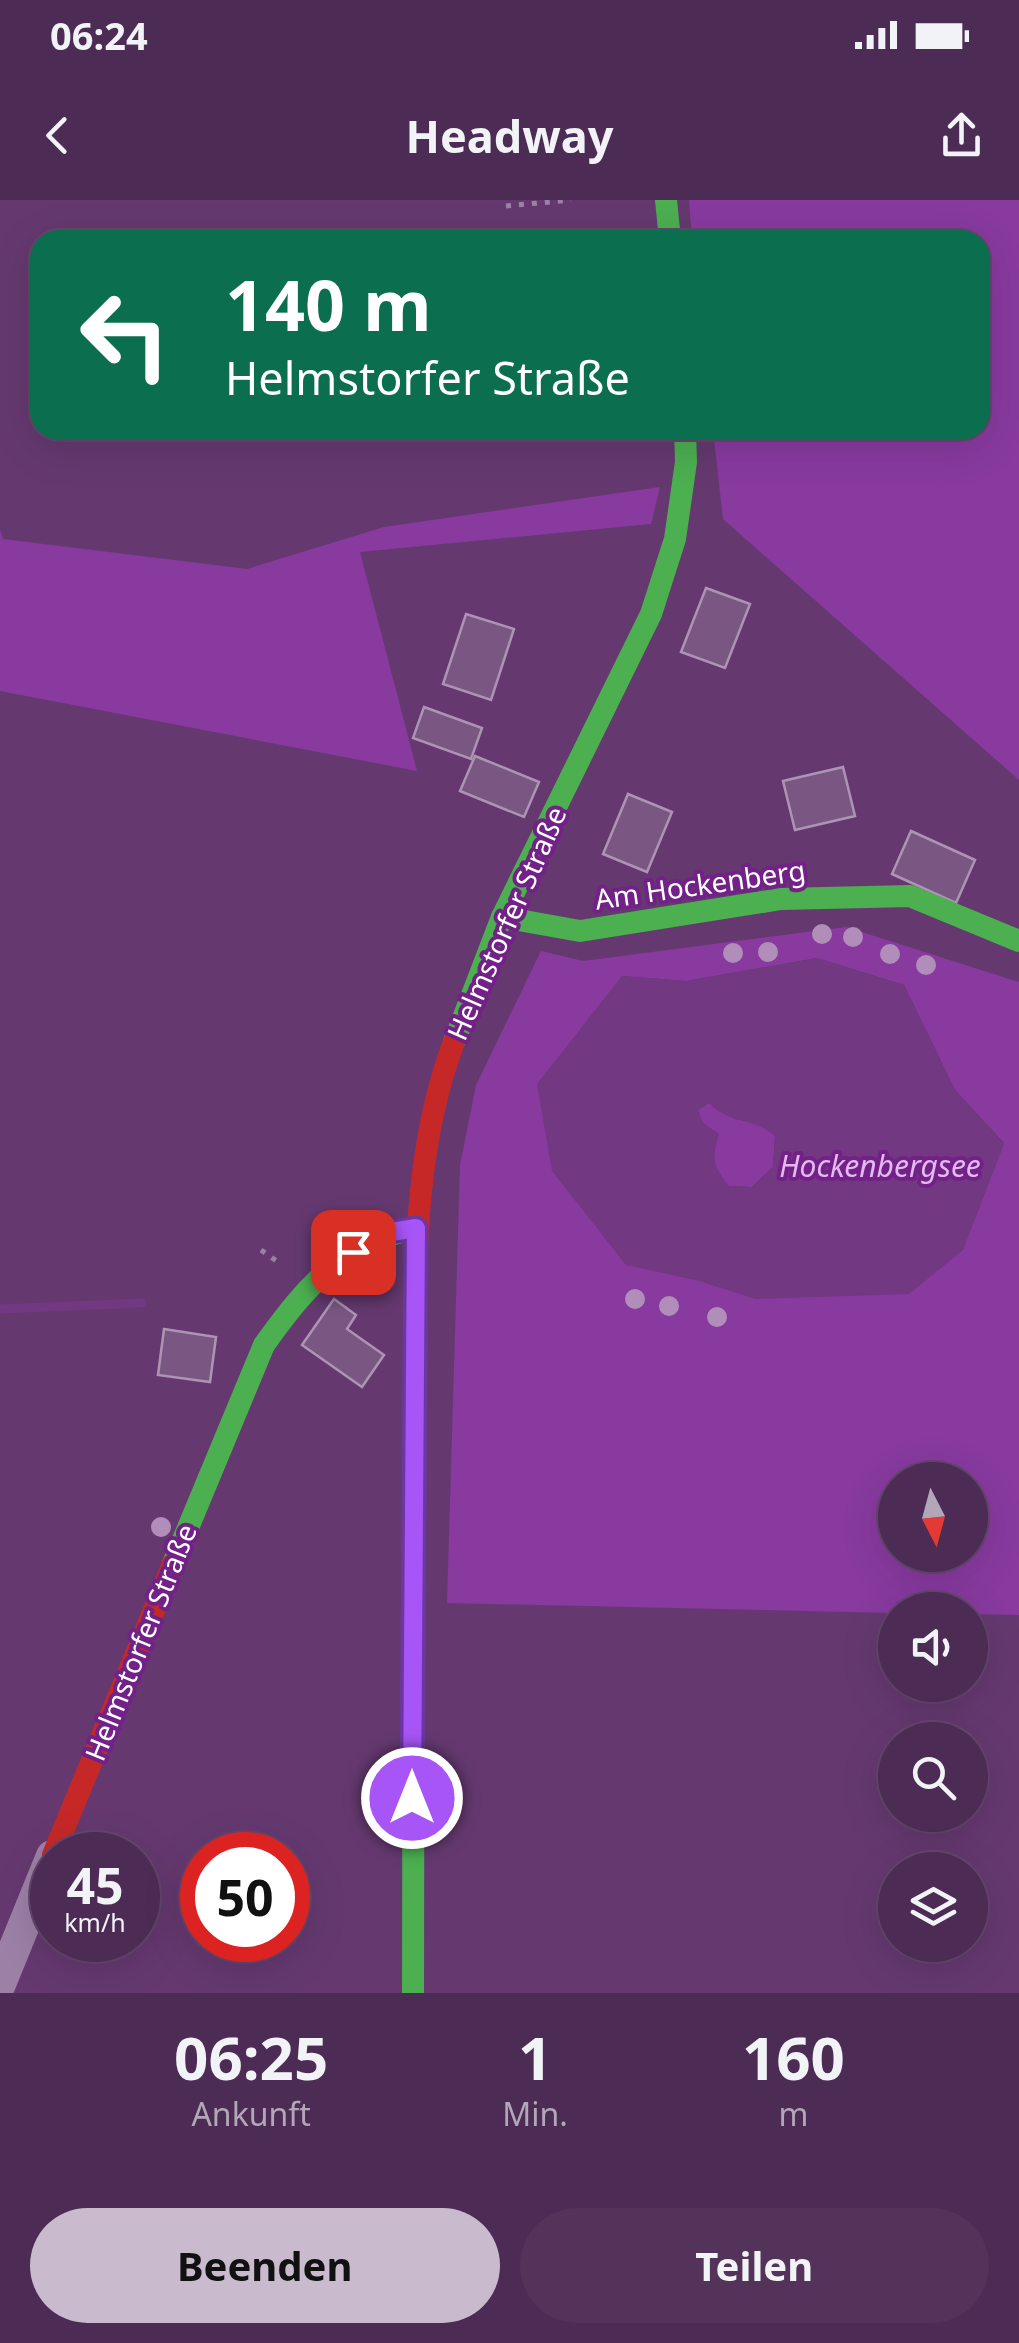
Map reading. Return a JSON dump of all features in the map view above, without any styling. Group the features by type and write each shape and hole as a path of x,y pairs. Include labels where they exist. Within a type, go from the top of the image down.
{"main road":[{"path":"666,200 669,230"},
{"name":"Helmstorfer Straße","path":"63,1832 264,1345 308,1286 353,1252 391,1232 416,1228 428,1139 451,1050 502,917 651,614 676,539 686,440"},
{"name":"Am Hockenberg","path":"502,917 580,932 782,898 910,896 1019,941"},
{"path":"412,1993 416,1228"}],"street":[{"name":"Helmstorfer Straße","path":"0,1984 30,1912"}],"path":[{"path":"506,206 571,200"}],"shaded area":[{"path":"689,200 1019,200 1019,780 723,519 714,440 990,440 990,230 691,230"},
{"path":"660,487 651,524 360,552 417,771 0,691 0,530 3,539 247,569 384,527"},
{"path":"846,927 1019,982 1019,1615 988,1614 988,1592 878,1592 878,1613 447,1603 460,1165 476,1085 541,951 583,961","holes":["817,958 904,985 955,1090 1004,1143 756,1299 700,1281 622,976 686,981"]},
{"path":"709,1103 735,1119 760,1123 775,1136 773,1167 752,1187 729,1186 717,1169 698,1110"}],"water":[{"name":"Hockenbergsee","path":"817,958 904,985 955,1090 1004,1144 963,1250 909,1294 756,1299 700,1281 626,1265 552,1171 537,1084 622,976 686,981","holes":["709,1103 775,1136 773,1167 752,1187 729,1186 719,1174 715,1156 719,1134 703,1123 698,1110"]}],"building":[{"path":"706,588 750,604 725,668 681,652"},
{"path":"466,614 514,629 491,700 443,684"},
{"path":"424,707 482,728 471,759 413,738"},
{"path":"475,756 539,782 524,817 460,791"},
{"path":"843,767 855,816 795,830 783,781"},
{"path":"628,794 672,812 647,872 603,854"},
{"path":"911,831 975,860 956,903 892,874"},
{"path":"334,1299 356,1315 347,1329 384,1355 362,1387 302,1345"},
{"path":"164,1329 216,1337 210,1382 158,1375"}],"waterway":[{"path":"0,1309 142,1303"}],"traffic: fast":[{"path":"666,200 669,230"},
{"path":"454,1042 502,917 651,614 675,539 685,440"},
{"path":"502,917 580,931 781,899 910,896 1019,941"},
{"path":"173,1564 264,1345 295,1304 328,1270 367,1245 416,1228"},
{"path":"413,1993 414,1372"}],"traffic: jam":[{"path":"414,1372 417,1246 424,1163 431,1122 454,1042"},
{"path":"62,1832 173,1564"}],"route":[{"path":"353,1252 391,1232 416,1228 412,1798"}]}
